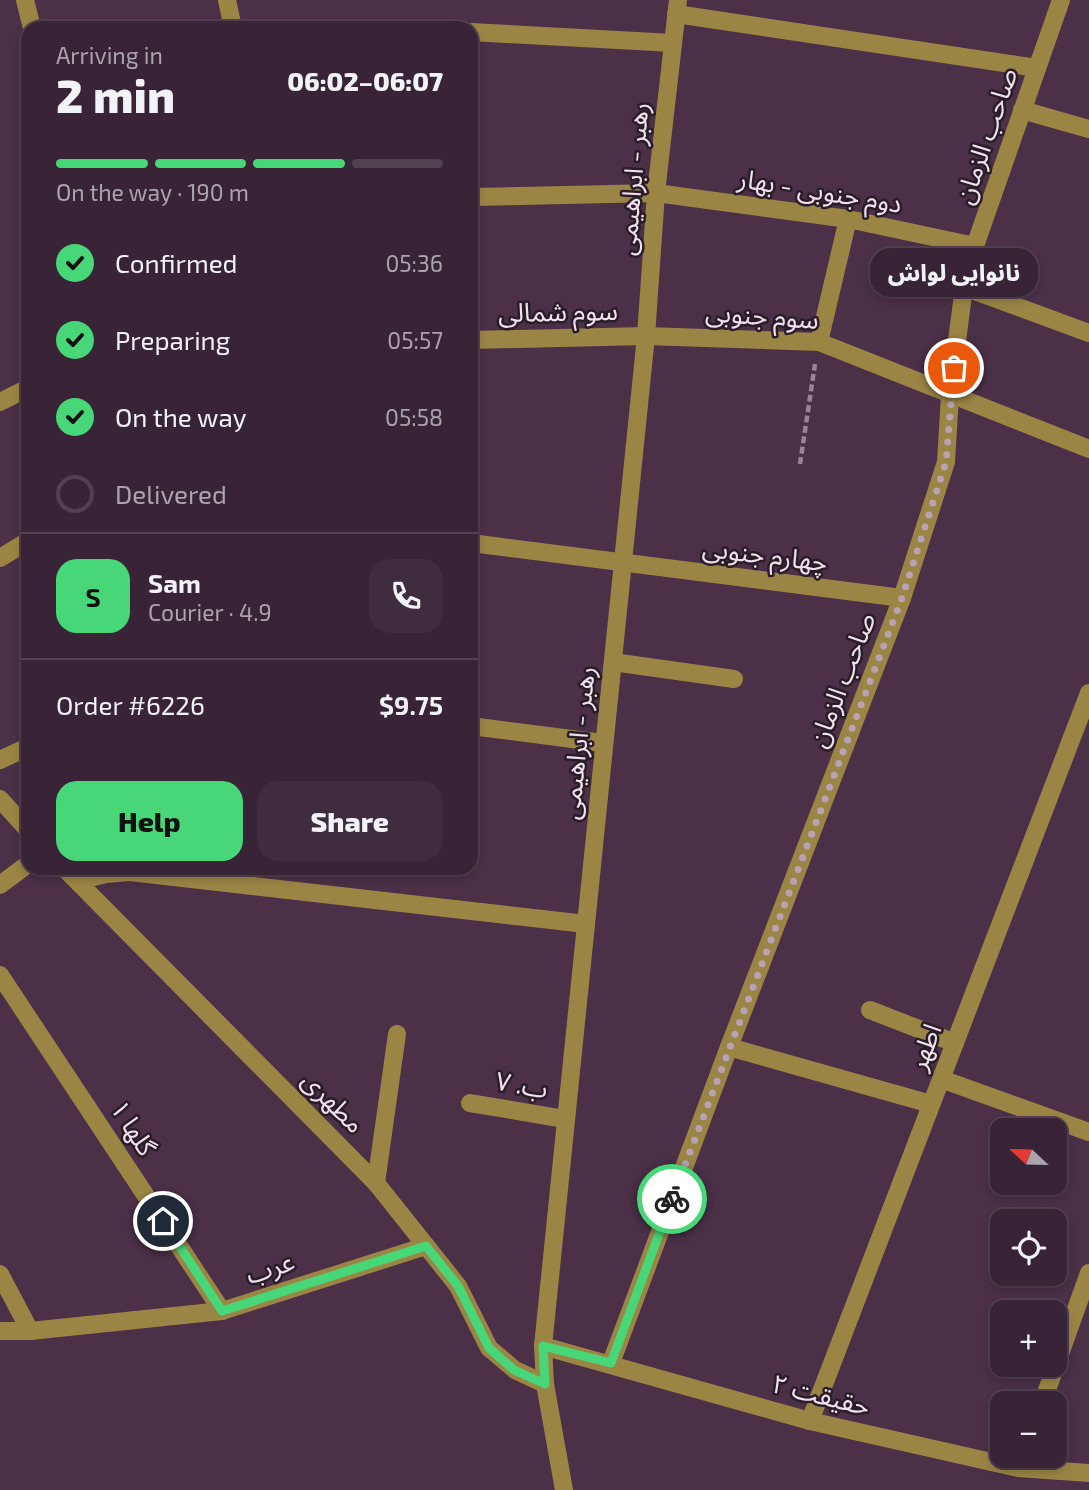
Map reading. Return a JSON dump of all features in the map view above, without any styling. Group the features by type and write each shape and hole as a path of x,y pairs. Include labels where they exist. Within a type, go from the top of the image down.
{"street":[{"path":"25,0 30,21"},
{"path":"227,0 232,21"},
{"name":"صاحب الزمان","path":"611,1363 902,598 946,462 950,395 964,287 975,246 1060,0"},
{"path":"677,7 1037,68"},
{"name":"رهبر - ابراهیمی","path":"565,1490 545,1384 543,1346 646,336 656,193 677,7"},
{"path":"478,32 673,43"},
{"path":"1022,110 1089,129"},
{"name":"دوم جنوبی - بهار","path":"478,197 656,193 848,219 975,246"},
{"path":"818,342 848,219"},
{"path":"964,287 1089,332"},
{"name":"سوم شمالی","path":"478,340 646,336"},
{"name":"سوم جنوبی","path":"646,336 818,342 1089,449"},
{"path":"0,401 21,391"},
{"name":"چهارم جنوبی","path":"478,544 902,598"},
{"path":"0,558 21,545"},
{"path":"613,662 734,679"},
{"name":"اطهر","path":"810,1421 1089,693"},
{"path":"478,727 603,743"},
{"path":"0,760 21,750"},
{"path":"0,799 21,822"},
{"path":"0,885 21,869"},
{"name":"مطهری","path":"71,875 376,1183 458,1286 489,1348 514,1370 545,1384"},
{"path":"156,875 586,924"},
{"name":"گلها ۱","path":"0,975 222,1311"},
{"path":"870,1010 955,1042"},
{"path":"376,1183 397,1034"},
{"path":"729,1047 931,1104"},
{"path":"941,1079 1089,1132"},
{"name":"ب. ۷","path":"470,1103 565,1119"},
{"name":"عرب","path":"0,1331 30,1331 222,1311 426,1246"},
{"path":"1047,1391 1089,1273"},
{"path":"0,1274 30,1331"},
{"name":"حقیقت ۲","path":"543,1346 810,1421 990,1456"},
{"name":"حقیقت ۲","path":"1058,1468 1089,1473"}],"path":[{"path":"800,464 818,342"}],"way so far":[{"path":"672,1199 902,598 946,462 954,368"}],"place":[{"name":"نانوایی لواش","path":"954,368"}],"route":[{"path":"163,1221 222,1311 426,1246 458,1286 489,1348 514,1370 545,1384 543,1346 611,1363 672,1199"}]}
